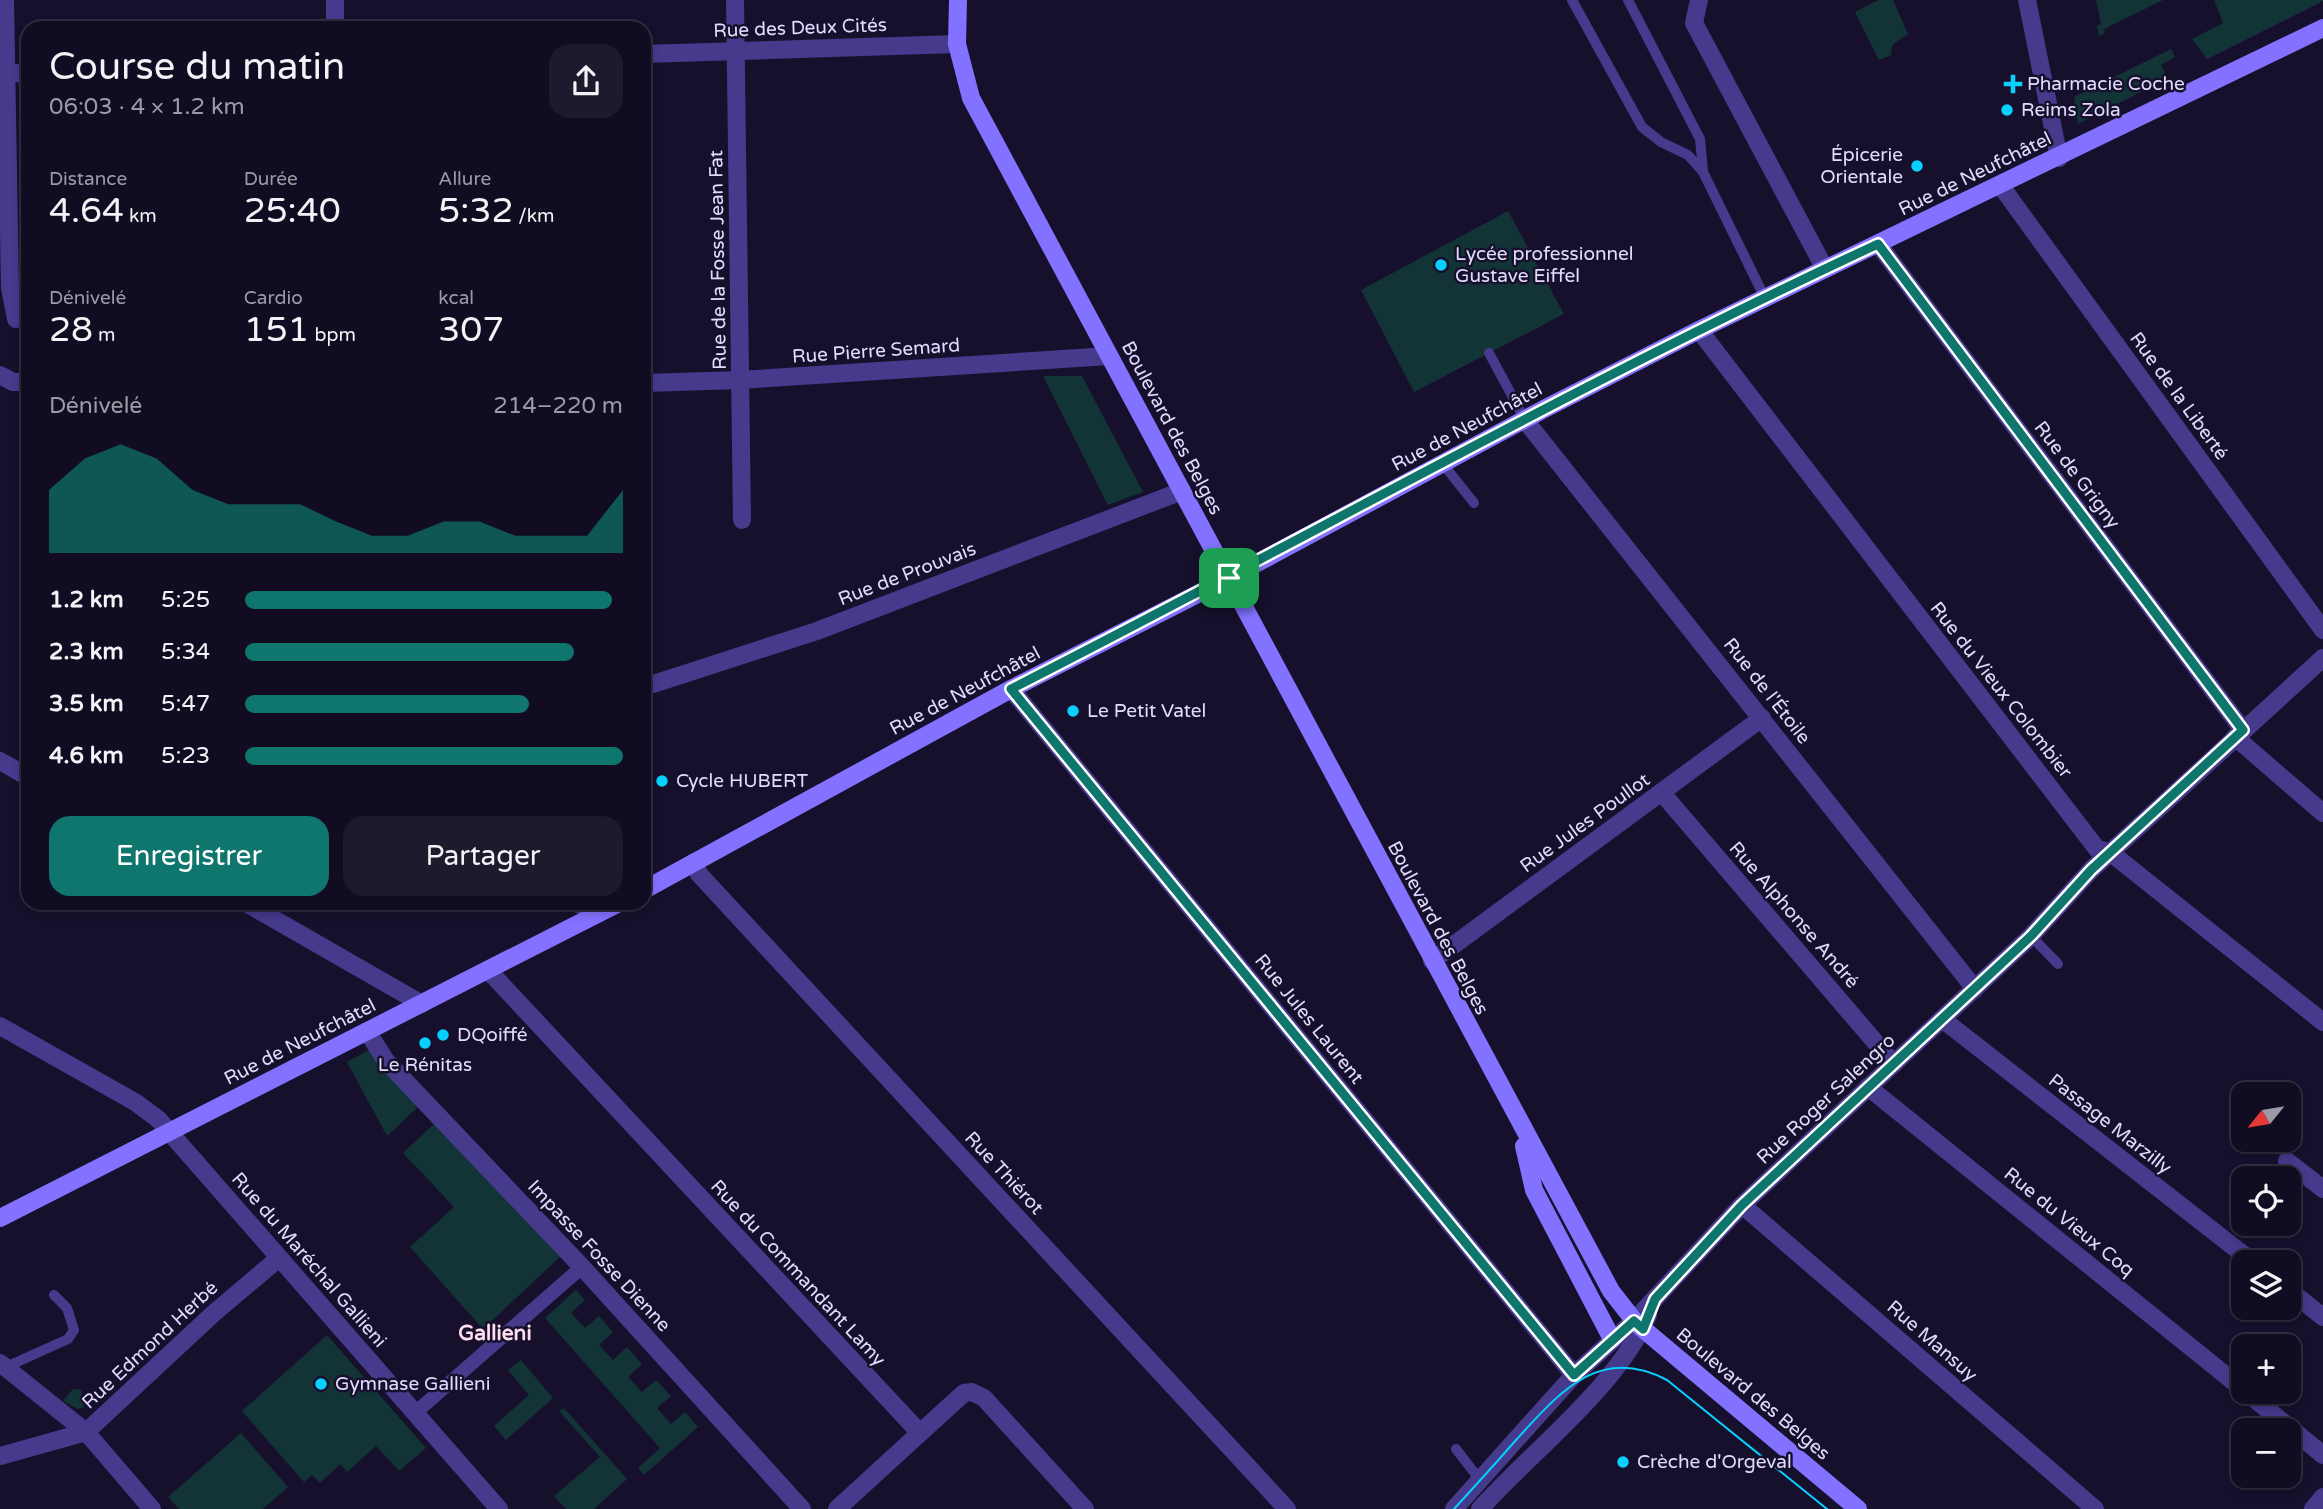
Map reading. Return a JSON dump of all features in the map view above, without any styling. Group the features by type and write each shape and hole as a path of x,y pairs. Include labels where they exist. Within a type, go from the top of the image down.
{"main road":[{"name":"Boulevard des Belges","path":"958,0 957,44 971,98 1520,1126 1611,1291 1638,1325 1858,1509"},
{"name":"Rue de Neufchâtel","path":"651,886 1011,689 1229,578 1699,330 2323,28"},
{"name":"Rue de Neufchâtel","path":"0,1218 170,1133 268,1079 606,910"},
{"name":"Boulevard des Belges","path":"1520,1126 1534,1190 1612,1339"}],"street":[{"path":"5,0 3,73 10,288 15,322"},
{"path":"335,0 335,21"},
{"name":"Rue de la Fosse Jean Fat","path":"735,0 742,520"},
{"path":"1699,0 1694,23 1825,269"},
{"path":"2027,0 2059,158"},
{"name":"Rue des Deux Cités","path":"651,54 957,44"},
{"path":"3,73 21,74"},
{"name":"Rue de la Liberté","path":"2001,186 2323,630"},
{"name":"Rue de Grigny","path":"1878,244 2239,734 2323,813"},
{"name":"Rue du Vieux Colombier","path":"1699,330 2097,849 2111,853 2323,1022"},
{"name":"Rue Pierre Semard","path":"651,383 740,380 1110,356"},
{"path":"0,375 13,382 21,382"},
{"name":"Rue de l'Étoile","path":"1525,420 1975,989"},
{"name":"Rue de Prouvais","path":"651,685 817,631 1182,491"},
{"name":"Rue Roger Salengro","path":"1638,1325 1655,1299 1742,1205 2031,936 2111,853 2323,658"},
{"name":"Rue Jules Laurent","path":"1011,689 1574,1375"},
{"name":"Rue Jules Poullot","path":"1432,961 1762,718"},
{"path":"0,761 21,773"},
{"name":"Rue Alphonse André","path":"1662,793 1894,1063"},
{"name":"Rue Thiérot","path":"694,863 699,874 1287,1509"},
{"path":"258,910 422,1004"},
{"path":"590,910 598,914"},
{"name":"Rue du Commandant Lamy","path":"488,970 920,1433"},
{"name":"Passage Marzilly","path":"1942,1019 2238,1250"},
{"name":"Rue du Maréchal Gallieni","path":"0,1026 135,1102 170,1133 499,1509"},
{"name":"Impasse Fosse Dienne","path":"367,1031 386,1061 582,1267 802,1509"},
{"name":"Rue du Vieux Coq","path":"1868,1087 2231,1380"},
{"path":"2287,1161 2323,1189"},
{"name":"Rue Mansuy","path":"1742,1205 2095,1509"},
{"name":"Rue Edmond Herbé","path":"0,1455 86,1432 214,1313 279,1258"},
{"path":"415,1413 582,1267"},
{"path":"2301,1300 2323,1317"},
{"path":"1454,1509 1574,1375 1612,1339 1638,1325"},
{"path":"1480,1509 1606,1378 1638,1325"},
{"path":"3,1365 86,1432 152,1509"},
{"path":"837,1509 964,1393 972,1392 984,1398 1085,1509"},
{"name":"Rue du Vieux Coq","path":"2260,1404 2323,1455"},
{"path":"2313,1509 2323,1497"}],"lane":[{"path":"1572,0 1642,127 1661,142 1688,155 1703,172 1765,298"},
{"path":"1628,0 1700,139 1703,172"},
{"path":"1489,353 1525,420"},
{"path":"1443,464 1474,503"},
{"path":"2031,936 2058,964"},
{"path":"3,1365 68,1339 74,1330 67,1308 54,1295"},
{"path":"1456,1449 1480,1480"}],"green space":[{"path":"1879,0 1893,0 1908,34 1892,45 1891,55 1879,60 1855,12"},
{"path":"2096,0 2163,0 2104,29 2105,33 2099,36 2097,26 2101,24"},
{"path":"2214,0 2323,1 2207,59 2192,39 2223,23"},
{"path":"2171,49 2175,57 2161,65 2168,78 2078,124 2074,97"},
{"path":"1508,211 1564,314 1414,392 1361,290"},
{"path":"1043,376 1082,376 1143,492 1108,505"},
{"path":"369,1050 420,1105 387,1136 347,1062"},
{"path":"436,1122 560,1257 483,1329 410,1247 454,1207 403,1153"},
{"path":"576,1290 585,1300 571,1313 585,1328 599,1316 613,1332 599,1345 613,1360 627,1347 642,1364 628,1377 642,1392 656,1380 671,1396 657,1408 671,1424 685,1412 698,1427 644,1475 638,1468 660,1448 545,1318"},
{"name":"Gymnase Gallieni","path":"327,1335 426,1448 399,1471 376,1446 347,1472 340,1464 320,1483 312,1475 304,1482 242,1411"},
{"path":"521,1360 553,1398 506,1440 494,1426 529,1395 508,1370"},
{"path":"73,1389 81,1390 84,1407 78,1409 63,1401"},
{"path":"564,1408 627,1479 594,1509 566,1509 554,1496 600,1457 559,1411"},
{"path":"241,1433 288,1487 263,1509 179,1509 168,1497"}],"tram line":[{"path":"1454,1509 1532,1422 1565,1391 1582,1379 1601,1371 1621,1368 1643,1370 1667,1380 1827,1509"}],"place":[{"name":"Pharmacie Coche","path":"2013,84"},
{"name":"Reims Zola","path":"2007,110"},
{"name":"Épicerie Orientale","path":"1917,166"},
{"name":"Lycée professionnel Gustave Eiffel","path":"1441,265"},
{"name":"Le Petit Vatel","path":"1073,711"},
{"name":"Cycle HUBERT","path":"662,781"},
{"name":"DQoiffé","path":"443,1035"},
{"name":"Le Rénitas","path":"425,1043"},
{"name":"Gymnase Gallieni","path":"321,1384"},
{"name":"Crèche d'Orgeval","path":"1623,1462"}],"district":[{"name":"Gallieni","path":"495,1333"}],"route":[{"path":"1878,244 2243,730 2091,870 2031,936 1742,1205 1655,1299 1643,1329 1634,1321 1574,1375 1011,689 1229,578 1544,409 1699,330 1878,244"}]}
